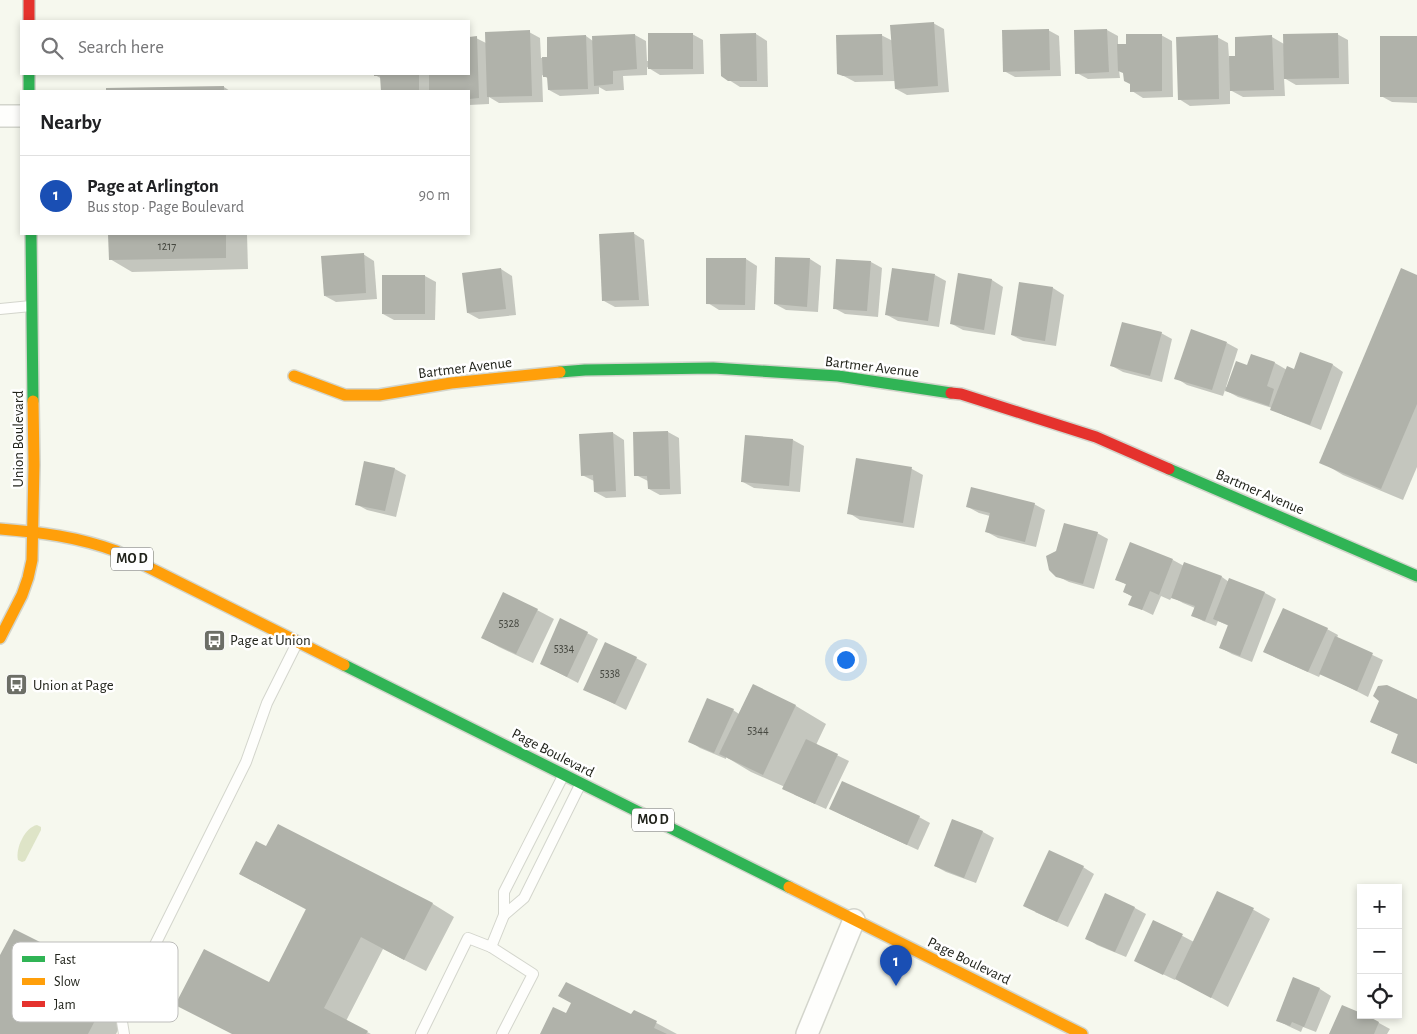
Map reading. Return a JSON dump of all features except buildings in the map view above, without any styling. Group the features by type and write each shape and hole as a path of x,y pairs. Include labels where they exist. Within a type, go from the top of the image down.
{"main road":[{"path":"29,0 29,20"},
{"path":"29,75 30,90"},
{"name":"Union Boulevard","path":"0,638 22,595 32,560 31,235"},
{"name":"Bartmer Avenue","path":"294,376 344,395 379,395 451,383 585,370 713,368 838,376 961,394 1096,437 1417,576"},
{"name":"Page Boulevard","path":"0,529 33,531 83,540 116,551 1082,1034"}],"street":[{"path":"0,116 20,116"},
{"path":"807,1034 854,920"}],"lane":[{"path":"0,309 32,306"},
{"path":"156,942 246,762 267,703 298,642"},
{"path":"492,947 504,915 504,892 563,775"},
{"path":"504,915 524,898 581,784"},
{"path":"421,1034 468,938 492,947 533,974 502,1034"}],"green space":[{"path":"37,825 41,827 41,830 25,861 22,862 18,860 17,855 22,839 29,830"}],"traffic: fast":[{"path":"29,75 29,90"},
{"path":"31,235 33,401"},
{"path":"560,372 713,368 838,376 951,393"},
{"path":"1169,469 1417,576"},
{"path":"344,665 789,887"}],"traffic: slow":[{"path":"294,376 345,395 379,395 451,383 560,372"},
{"path":"0,638 22,595 32,560 33,401"},
{"path":"0,529 59,536 116,551 344,665"},
{"path":"789,887 1082,1034"}],"traffic: jam":[{"path":"29,0 29,20"},
{"path":"951,393 961,394 1096,437 1169,469"}],"place":[{"name":"Page at Union","path":"214,640"},
{"name":"Union at Page","path":"17,685"},
{"name":"Page at Arlington","path":"896,986"}]}
